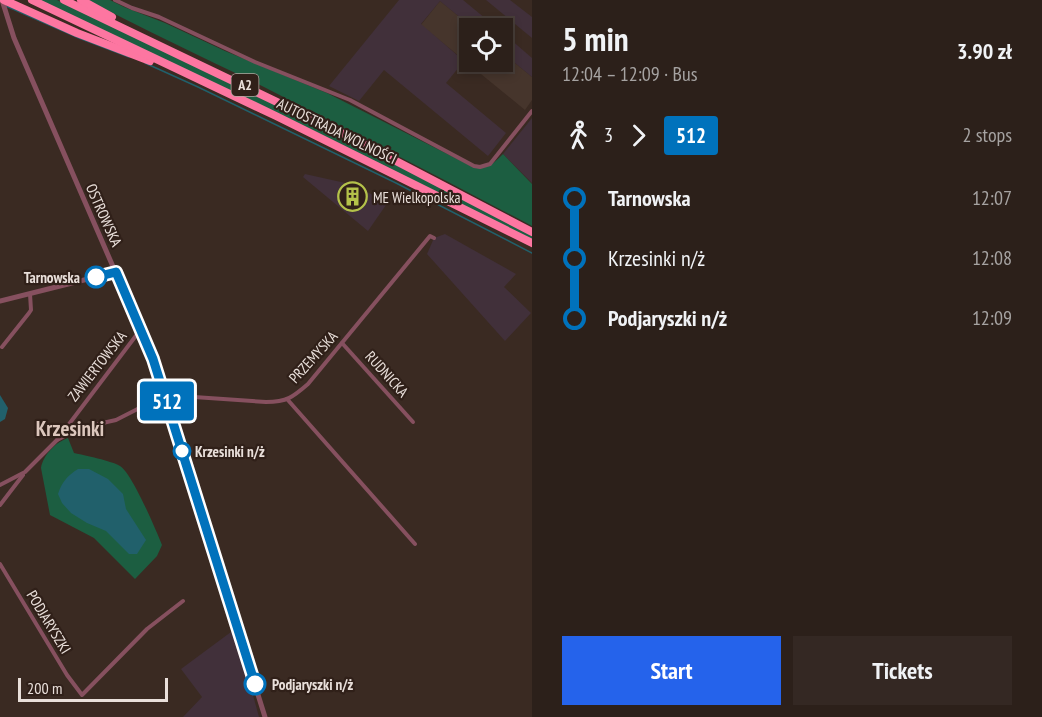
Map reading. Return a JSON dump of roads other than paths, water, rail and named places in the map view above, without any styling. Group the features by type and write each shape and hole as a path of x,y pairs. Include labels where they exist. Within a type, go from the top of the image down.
{"highway":[{"name":"AUTOSTRADA WOLNOŚCI","path":"32,0 200,79 532,243"},
{"name":"AUTOSTRADA WOLNOŚCI","path":"64,0 373,148 532,232"},
{"path":"81,0 138,34"},
{"path":"3,2 82,35 200,79"}],"street":[{"path":"115,0 159,17 255,62 350,100 474,166 490,164 532,111"},
{"name":"OSTROWSKA","path":"3,2 21,55 153,359 265,717"},
{"name":"PRZEMYSKA","path":"165,396 266,402 278,402 292,398 308,384 430,236 434,238"},
{"path":"0,301 116,272"},
{"path":"2,347 31,310 30,294"},
{"name":"ZAWIERTOWSKA","path":"57,440 141,329"},
{"name":"RUDNICKA","path":"342,343 413,422"},
{"path":"0,505 25,472 57,440 80,428 116,420 165,396"},
{"path":"287,399 415,544"},
{"path":"72,418 80,428"},
{"path":"0,485 25,472"},
{"name":"PODJARYSZKI","path":"0,564 67,675 82,695 147,629 183,601"}],"water":[{"path":"0,395 8,408 5,419 0,422"},
{"path":"78,469 89,469 108,479 123,494 126,509 146,540 137,554 129,554 106,531 71,513 62,503 58,494 61,486"}],"waterway":[{"path":"6,6 129,57"},
{"path":"145,63 396,183 532,253"}],"place":[{"name":"ME Wielkopolska","path":"352,197"},
{"name":"Tarnowska","path":"96,277"},
{"name":"Krzesinki n/ż","path":"182,451"},
{"name":"Podjaryszki n/ż","path":"255,684"}],"district":[{"name":"Krzesinki","path":"70,428"}]}
